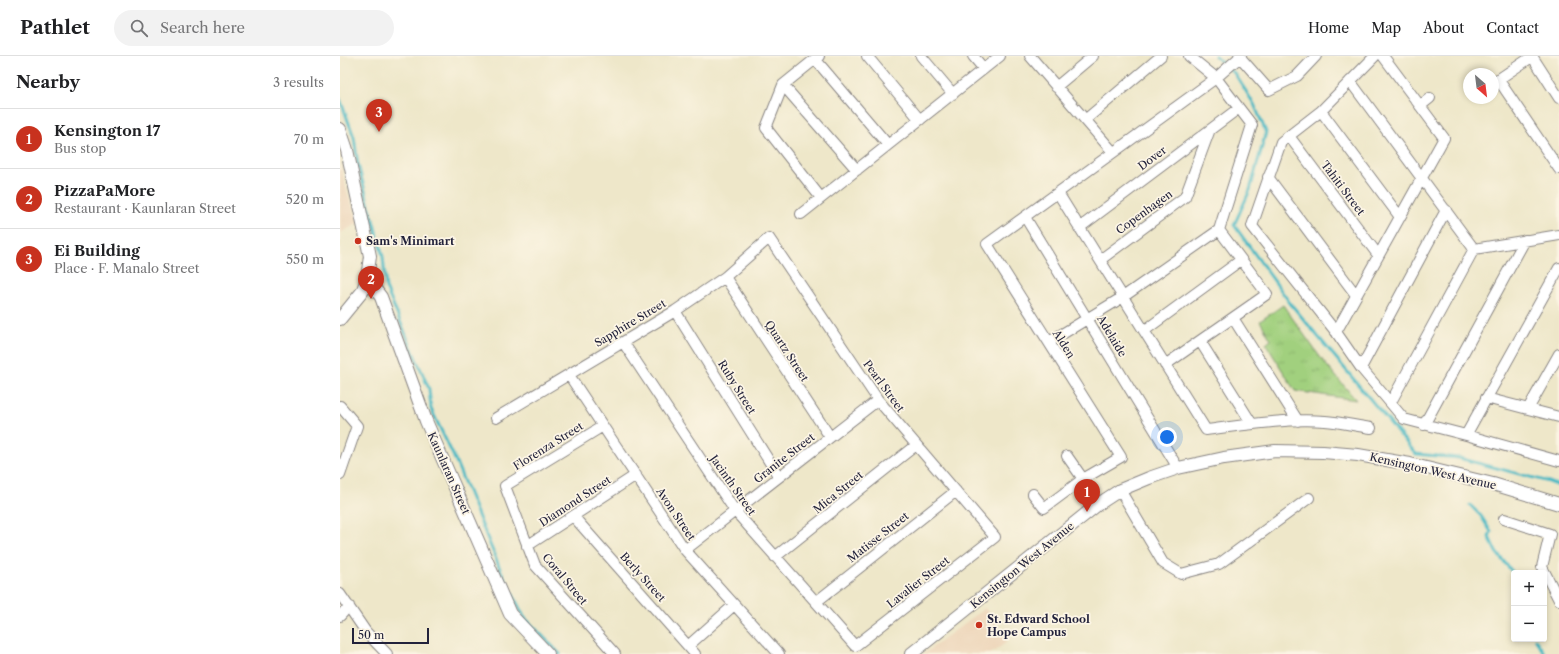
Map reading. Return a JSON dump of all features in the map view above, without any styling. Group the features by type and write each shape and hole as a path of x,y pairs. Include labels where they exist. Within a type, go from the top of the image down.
{"street":[{"path":"866,56 920,120"},
{"path":"921,56 953,94"},
{"path":"973,56 984,69"},
{"path":"801,214 1000,56"},
{"path":"1056,86 1093,56"},
{"path":"1085,120 1161,56"},
{"path":"1049,342 1123,297 1218,230 1252,125 1239,108 1219,75 1189,56"},
{"path":"1025,217 1219,75 1239,57 1270,90 1297,76 1316,56"},
{"path":"1375,56 1321,111 1281,142 1252,226 1336,332 1361,368 1404,419 1559,461"},
{"path":"1336,332 1444,138 1383,56"},
{"path":"1499,79 1533,56 1559,98"},
{"path":"821,198 766,128 783,85 817,57 888,144"},
{"path":"1032,57 1113,152"},
{"path":"1350,81 1474,249"},
{"path":"783,85 857,170"},
{"path":"1499,85 1559,169"},
{"path":"1420,106 1430,98"},
{"name":"Dover","path":"1079,228 1239,108"},
{"path":"1321,111 1400,217"},
{"path":"340,129 348,157 370,256 370,268 365,285 355,302 340,320"},
{"name":"Copenhagen","path":"1100,260 1185,197 1209,131"},
{"name":"Tahiti Street","path":"1289,136 1378,255"},
{"path":"1268,177 1356,295"},
{"path":"1058,193 1206,430 1252,424 1298,421 1327,421 1371,428"},
{"path":"1361,368 1446,210"},
{"name":"Alden","path":"1025,217 987,244 1121,457 1083,479"},
{"name":"Adelaide","path":"1025,217 1178,468"},
{"path":"1166,365 1267,294 1218,230"},
{"path":"1474,249 1559,235"},
{"name":"Sapphire Street","path":"496,418 623,342 725,278 769,238"},
{"name":"Pearl Street","path":"769,238 878,400 995,537"},
{"path":"1424,425 1525,240"},
{"path":"1391,402 1474,249"},
{"path":"1144,331 1241,260"},
{"path":"1466,435 1559,268"},
{"name":"Quartz Street","path":"725,278 830,437"},
{"name":"Kaunlaran Street","path":"365,285 375,289 381,297 426,421 510,614 548,654"},
{"name":"Ruby Street","path":"675,310 779,477"},
{"path":"1233,318 1298,421"},
{"path":"1200,341 1252,424"},
{"name":"Jacinth Street","path":"623,342 734,511 855,646"},
{"path":"1528,409 1559,354"},
{"name":"Avon Street","path":"569,374 685,550 779,654"},
{"path":"1486,398 1559,417"},
{"name":"Granite Street","path":"685,550 878,400"},
{"path":"340,406 357,426 340,475"},
{"name":"Florenza Street","path":"505,486 603,426"},
{"name":"Mica Street","path":"775,557 916,445"},
{"name":"Kensington West Avenue","path":"911,654 1097,505 1120,490 1178,468 1224,458 1275,451 1358,454 1446,472 1526,493 1559,504"},
{"path":"1033,494 1044,508 1083,479 1067,456"},
{"name":"Diamond Street","path":"527,546 636,475"},
{"name":"Coral Street","path":"505,486 535,565 615,654"},
{"path":"1120,490 1162,563 1182,574 1219,564 1309,498"},
{"name":"Matisse Street","path":"816,602 956,491"},
{"name":"Berly Street","path":"573,516 695,654"},
{"path":"1504,519 1550,534 1542,567 1559,600"},
{"name":"Lavalier Street","path":"855,646 995,537"},
{"path":"340,594 366,632 386,654"},
{"path":"688,646 734,605"},
{"path":"340,616 349,606"}],"shaded area":[{"path":"340,164 348,195 359,223 340,233"},
{"name":"St. Edward School Hope Campus","path":"985,608 1007,642 990,654 924,654"}],"green space":[{"path":"1283,305 1323,361 1356,400 1295,391 1266,344 1271,340 1260,321"}],"waterway":[{"path":"1215,56 1235,74 1254,104 1266,132 1250,190 1234,225 1290,303 1416,454 1459,458 1559,486"},
{"path":"340,99 354,137 358,165 383,257 386,288 429,389 431,409 453,455 501,571 524,617 560,654"},
{"path":"1470,505 1481,516 1491,532 1489,537 1496,552 1511,570"},
{"path":"1537,642 1545,654"}],"place":[{"name":"Ei Building","path":"379,132"},
{"name":"Sam's Minimart","path":"358,241"},
{"name":"PizzaPaMore","path":"371,299"},
{"name":"Kensington 17","path":"1087,512"},
{"name":"St. Edward School Hope Campus","path":"979,625"}]}
